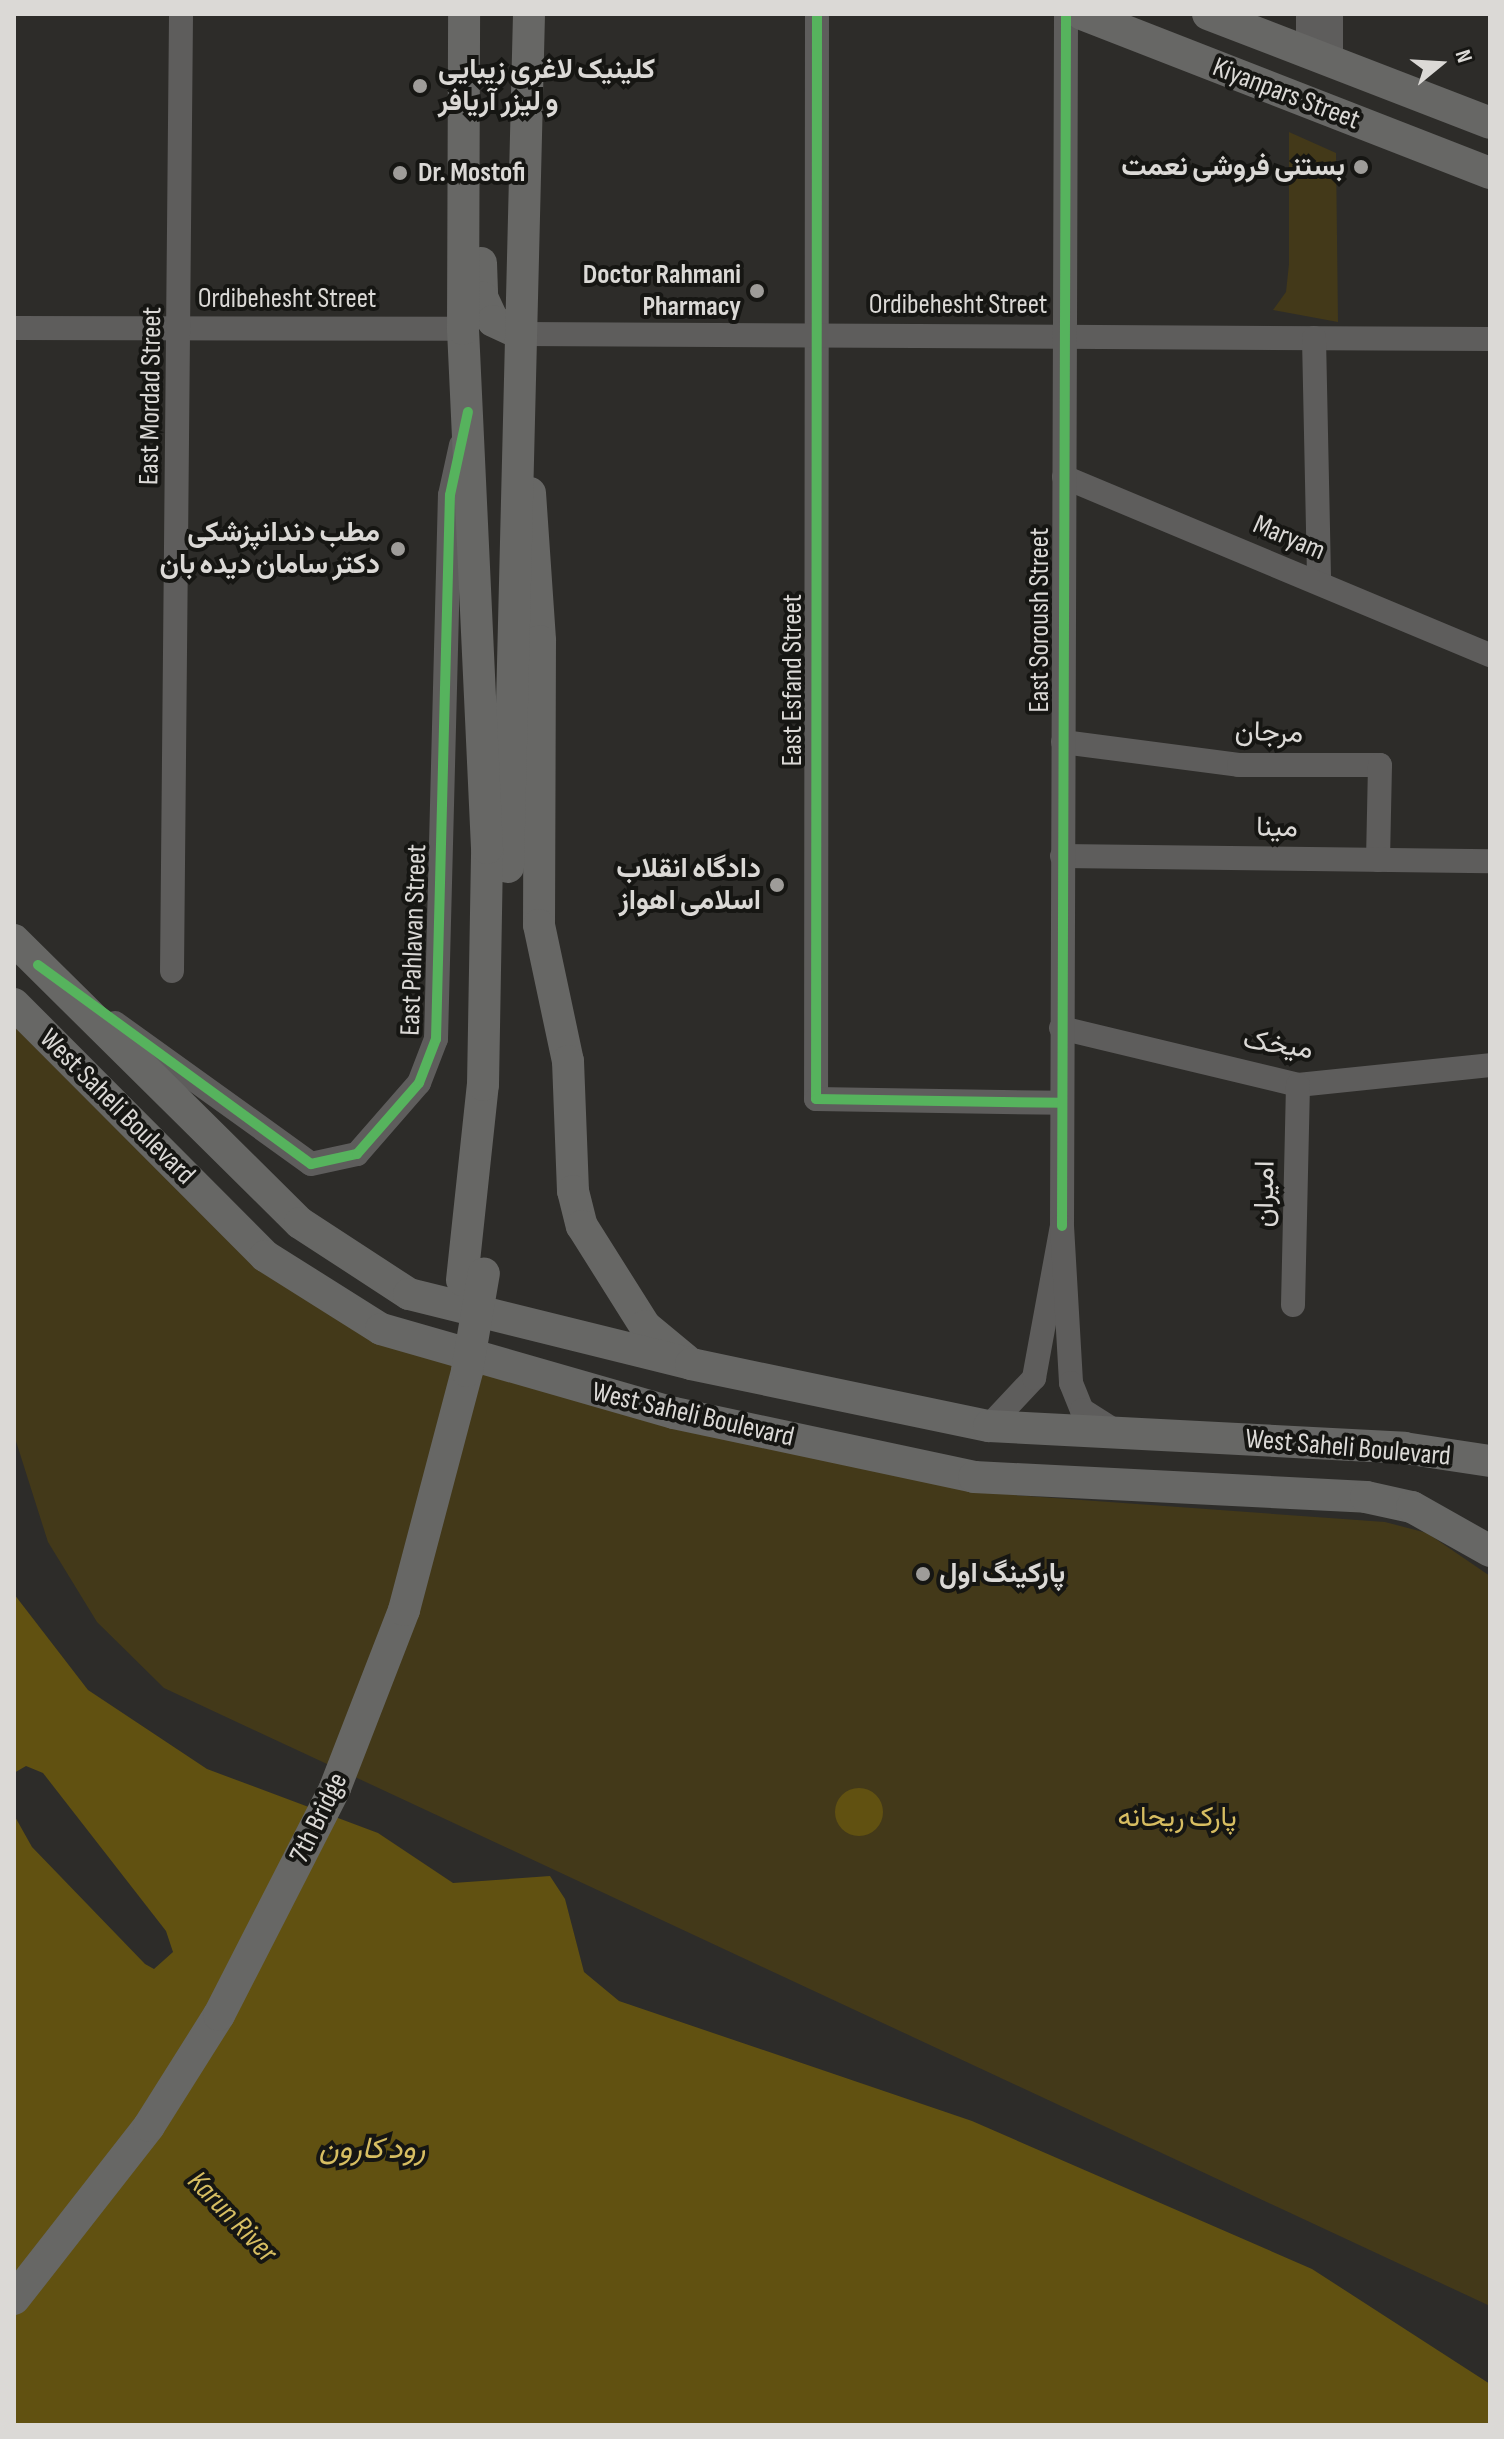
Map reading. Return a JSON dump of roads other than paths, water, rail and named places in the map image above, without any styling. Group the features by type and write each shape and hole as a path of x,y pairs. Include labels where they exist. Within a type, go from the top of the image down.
{"main road":[{"name":"East Pahlavan Street","path":"464,14 463,329 478,574 487,848 483,1070 473,1277"},
{"path":"473,1277 505,1064 529,14"},
{"name":"Kiyanpars Street","path":"1082,14 1490,173"},
{"name":"Kiyanpars Street","path":"1208,14 1490,123"},
{"path":"465,56 482,92 482,297 493,321 521,334"},
{"path":"517,460 536,510 539,925 568,1061 573,1191 582,1226 645,1326 691,1364"},
{"name":"West Saheli Boulevard","path":"14,940 300,1223 346,1259 409,1294 691,1364 989,1426 1404,1448 1490,1461"},
{"name":"West Saheli Boulevard","path":"14,1004 265,1256 381,1329 674,1413 974,1477 1366,1497 1412,1507 1490,1551"},
{"name":"7th Bridge","path":"14,2266 132,2114 201,2004 317,1780 385,1603 473,1277"},
{"name":"7th Bridge","path":"14,2299 149,2126 196,2052 335,1788 412,1581 467,1371 473,1277"}],"street":[{"name":"East Mordad Street","path":"172,971 182,329 181,14"},
{"name":"East Esfand Street","path":"817,14 816,1099 1062,1103"},
{"name":"East Soroush Street","path":"1062,1226 1066,14"},
{"path":"1308,14 1320,59"},
{"path":"1320,59 1331,14"},
{"name":"Ordibehesht Street","path":"14,328 463,329"},
{"name":"Ordibehesht Street","path":"521,334 1490,339"},
{"path":"1314,338 1319,583"},
{"name":"East Pahlavan Street","path":"38,965 311,1164 357,1154 419,1083 436,1039 450,495 468,412"},
{"name":"Maryam","path":"1064,477 1490,655"},
{"name":"مرجان","path":"1063,742 1239,765 1380,765 1378,860"},
{"name":"مینا","path":"1062,856 1490,861"},
{"name":"میخک","path":"1061,1028 1298,1085 1490,1065"},
{"name":"امیران","path":"1293,1305 1298,1085"},
{"path":"989,1426 1034,1378 1062,1226"},
{"path":"1062,1226 1071,1383 1082,1410 1117,1432"}],"water":[{"name":"رود کارون","path":"14,1594 88,1690 207,1769 378,1833 453,1883 550,1876 565,1899 584,1972 619,2001 972,2121 1312,2269 1490,2384 1490,2425 14,2425 14,1815 32,1847 145,1964 154,1969 173,1952 166,1931 43,1773 26,1766 14,1773"},
{"path":"859,1788 876,1795 883,1812 876,1829 859,1836 842,1829 835,1812 842,1795"}],"place":[{"name":"کلینیک لاغری زیبایی و لیزر آریافر","path":"420,86"},
{"name":"بستنی فروشی نعمت","path":"1361,167"},
{"name":"Dr. Mostofi","path":"400,173"},
{"name":"Doctor Rahmani Pharmacy","path":"757,291"},
{"name":"مطب دندانپزشکی دکتر سامان دیده بان","path":"398,549"},
{"name":"دادگاه انقلاب اسلامی اهواز","path":"777,885"},
{"name":"پارکینگ اول","path":"923,1574"}],"park label":[{"name":"پارک ریحانه","path":"1177,1818"}],"water label":[{"name":"Karun River","path":"232,2217"}]}
